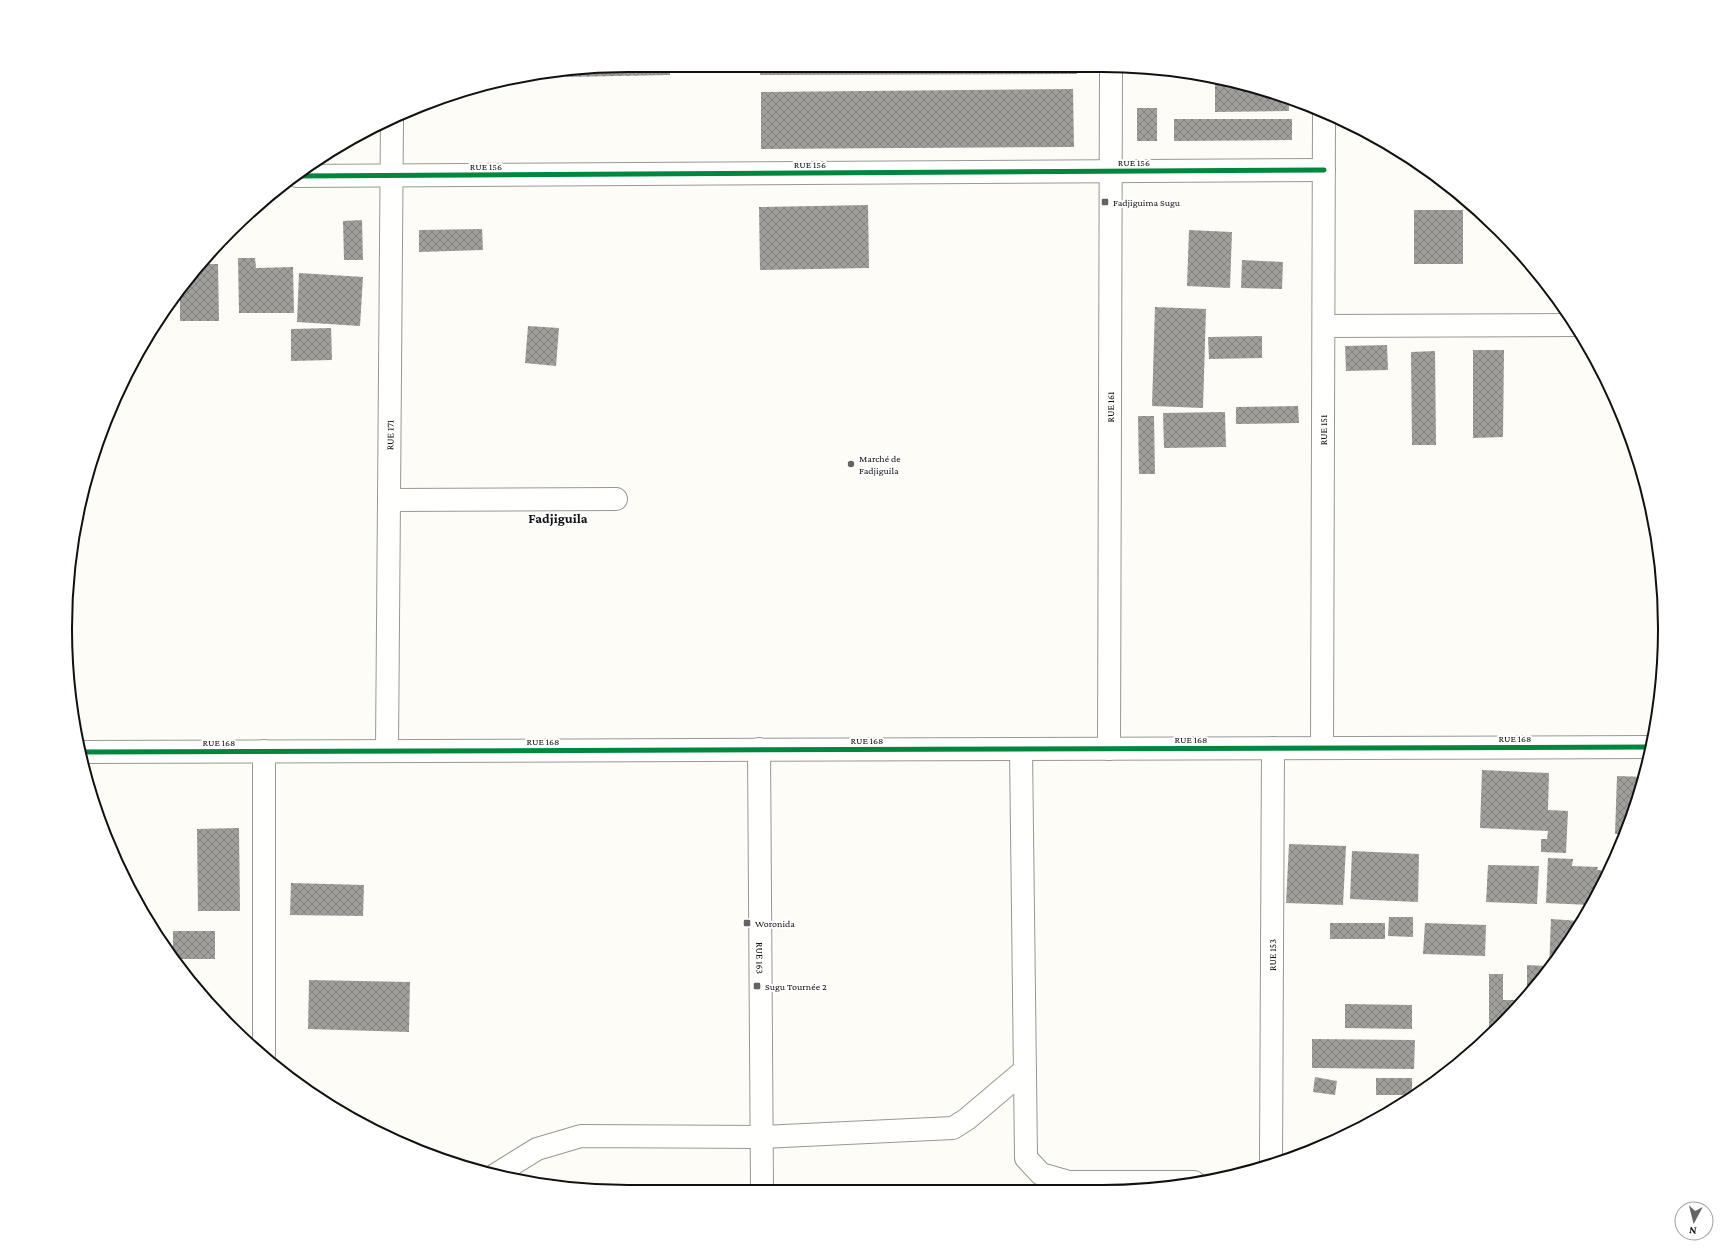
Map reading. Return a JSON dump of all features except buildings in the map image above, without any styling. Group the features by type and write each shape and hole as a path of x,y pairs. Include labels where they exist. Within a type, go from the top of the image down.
{"street":[{"name":"RUE 161","path":"1109,748 1111,72"},
{"name":"RUE 151","path":"1322,748 1324,118"},
{"name":"RUE 171","path":"387,750 392,125"},
{"name":"RUE 156","path":"305,176 1324,170"},
{"path":"1324,326 1568,325"},
{"path":"389,500 616,499"},
{"name":"RUE 168","path":"86,752 1645,747"},
{"name":"RUE 153","path":"1271,1158 1273,748"},
{"name":"RUE 163","path":"759,749 762,1185"},
{"path":"1021,749 1026,1158 1041,1174 1069,1182 1156,1182"},
{"path":"264,751 264,1049"},
{"path":"503,1170 537,1149 581,1136 762,1137 953,1128 967,1119 1025,1070"}],"cycle path":[{"path":"305,176 1324,170"},
{"path":"86,752 1645,747"}],"place":[{"name":"Fadjiguima Sugu","path":"1105,202"},
{"name":"Marché de Fadjiguila","path":"851,464"},
{"name":"Woronida","path":"747,923"},
{"name":"Sugu Tournée 2","path":"757,986"}],"district":[{"name":"Fadjiguila","path":"558,518"}]}
